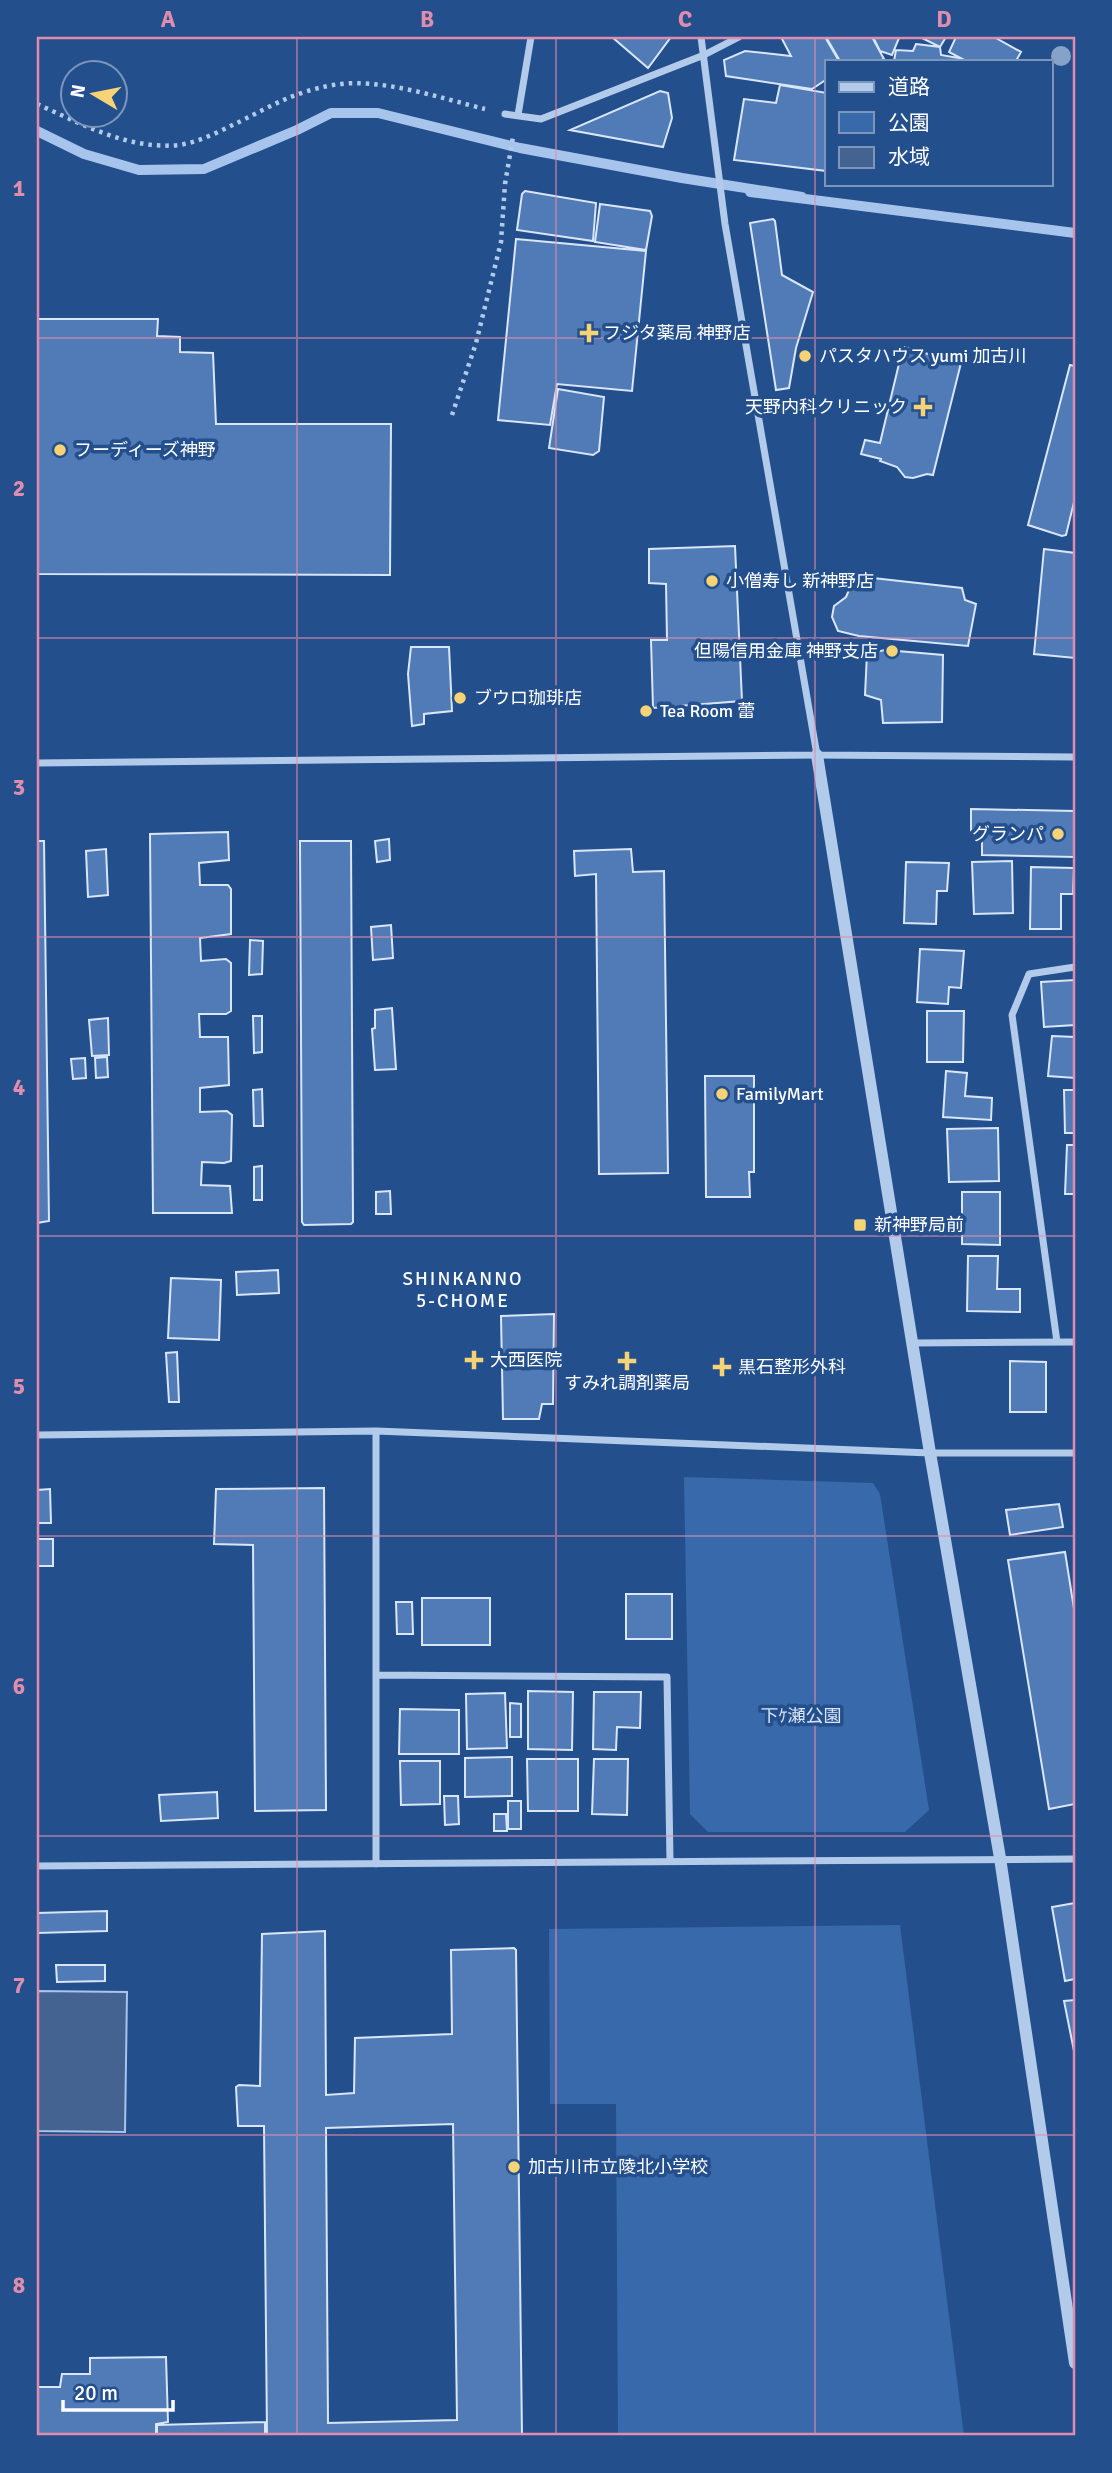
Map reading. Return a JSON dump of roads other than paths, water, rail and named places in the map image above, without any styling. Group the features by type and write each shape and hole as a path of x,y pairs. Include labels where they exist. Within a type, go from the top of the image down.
{"street":[{"path":"518,116 531,37"},
{"path":"701,37 725,224 817,755 930,1453 1000,1858 1075,2363"},
{"path":"505,114 541,118 704,55 738,37"},
{"path":"37,762 817,755 1075,757"},
{"path":"1057,1342 1012,1015 1029,974 1075,967"},
{"path":"913,1343 1075,1342"},
{"path":"376,1431 376,1864"},
{"path":"37,1435 376,1431 930,1453 1075,1453"},
{"path":"376,1675 667,1677 670,1861"},
{"path":"37,1866 1075,1859"}],"water":[{"path":"37,1991 127,1992 125,2132 37,2131"}],"waterway":[{"path":"37,131 84,154 139,170 204,169 331,113 378,113 520,148 802,197 750,192 1075,233"}],"place":[{"name":"フジタ薬局 神野店","path":"589,333"},
{"name":"パスタハウス yumi 加古川","path":"805,356"},
{"name":"天野内科クリニック","path":"923,407"},
{"name":"フーディーズ神野","path":"60,450"},
{"name":"小僧寿し 新神野店","path":"712,581"},
{"name":"但陽信用金庫 神野支店","path":"892,651"},
{"name":"ブウロ珈琲店","path":"460,698"},
{"name":"Tea Room 蕾","path":"646,711"},
{"name":"グランパ","path":"1058,834"},
{"name":"FamilyMart","path":"722,1094"},
{"name":"新神野局前","path":"860,1225"},
{"name":"大西医院","path":"474,1360"},
{"name":"すみれ調剤薬局","path":"627,1361"},
{"name":"黒石整形外科","path":"722,1367"},
{"name":"加古川市立陵北小学校","path":"514,2167"}],"district":[{"name":"SHINKANNO 5-CHOME","path":"463,1290"}],"park label":[{"name":"下ｹ瀬公園","path":"801,1716"}]}
